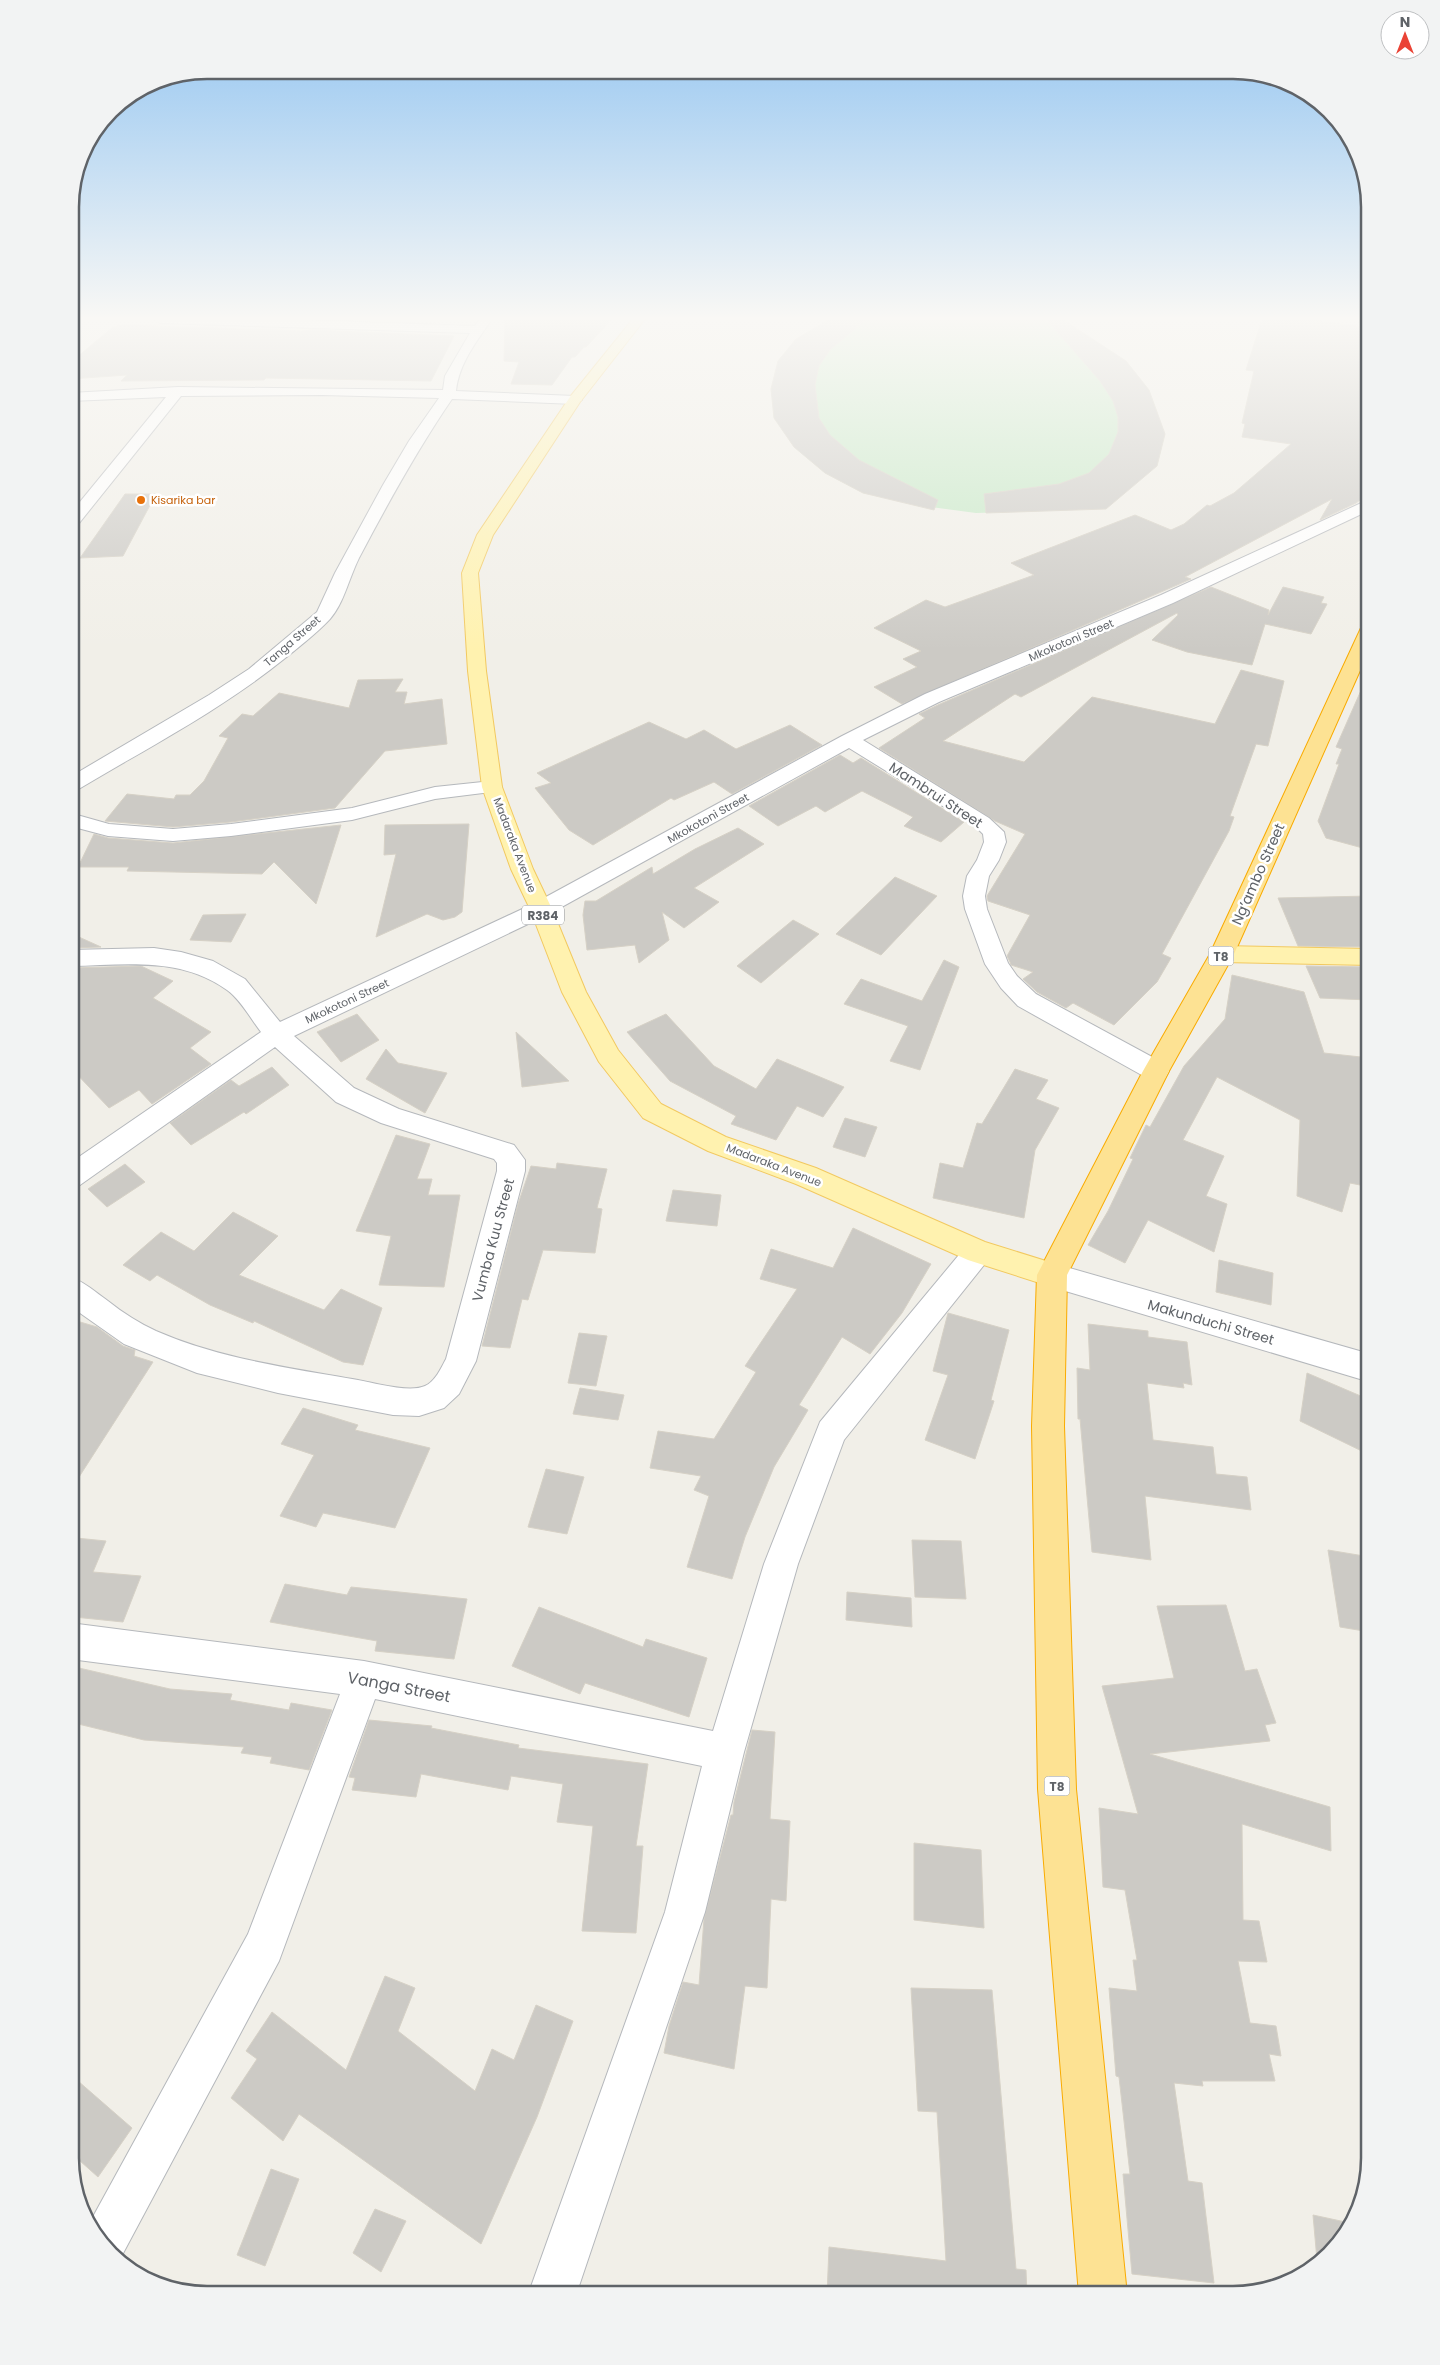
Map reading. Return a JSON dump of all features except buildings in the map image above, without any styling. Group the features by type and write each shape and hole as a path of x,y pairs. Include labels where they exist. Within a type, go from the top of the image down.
{"highway":[{"name":"Ng’ambo Street","path":"1052,1275 1156,1071 1222,954 1361,648"},
{"name":"T8","path":"1052,1275 1048,1426 1057,1789 1102,2286"}],"main road":[{"name":"Madaraka Avenue","path":"555,429 485,535 470,573 477,671 492,786 522,868 541,909 574,992 608,1056 652,1111 717,1144 806,1176 978,1252 1052,1275"},
{"path":"1222,954 1361,957"}],"street":[{"path":"79,513 147,429"},
{"name":"Tanga Street","path":"79,781 240,684 304,634 324,615 332,602 343,573 390,485 424,429"},
{"name":"Mkokotoni Street","path":"79,1170 276,1034 541,909 849,740 932,698 1166,599 1361,508"},
{"name":"Mambrui Street","path":"849,740 982,822 993,832 994,842 988,860 978,876 974,896 976,909 998,964 1008,982 1027,1000 1156,1071"},
{"path":"79,822 108,830 140,833 173,834 231,830 352,814 435,793 492,786"},
{"name":"Vumba Kuu Street","path":"79,958 154,956 181,960 205,967 237,985 276,1034 345,1095 390,1116 504,1152 511,1160 511,1171 461,1361 448,1385 428,1400 396,1400 331,1390 212,1364 144,1340 95,1309 79,1296"},
{"path":"555,2286 685,1912 726,1752 781,1564 832,1432 978,1252"},
{"name":"Makunduchi Street","path":"1052,1275 1361,1365"},
{"name":"Vanga Street","path":"79,1642 364,1679 726,1752"},
{"path":"107,2238 264,1946 364,1679"}],"green space":[{"path":"782,429 1163,429 1165,434 1157,466 1039,511 976,513 916,505 863,493 825,473 794,447"}],"place":[{"name":"Kisarika bar","path":"141,500"}]}
